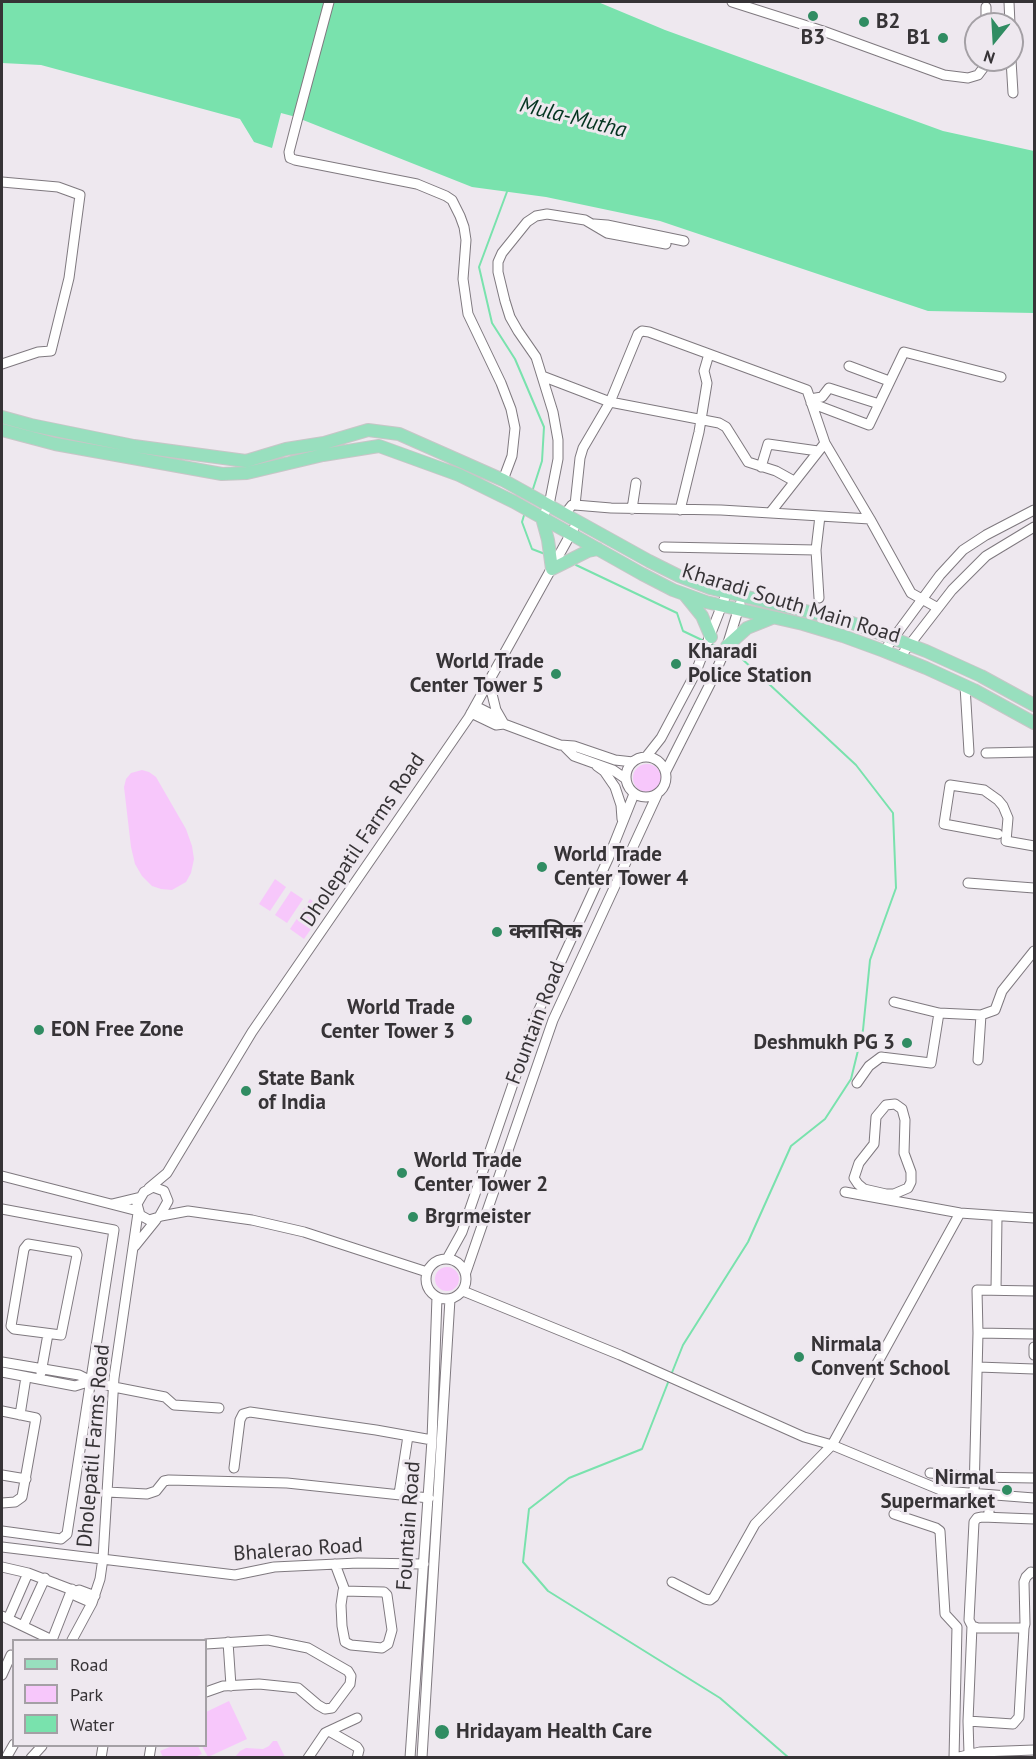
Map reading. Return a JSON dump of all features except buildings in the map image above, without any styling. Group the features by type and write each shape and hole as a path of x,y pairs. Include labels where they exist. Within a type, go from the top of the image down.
{"main road":[{"name":"Kharadi South Main Road","path":"2,417 134,446 246,461 286,448 324,443 368,430 399,434 503,480 679,576 710,588 847,621 981,676 1035,705"},
{"name":"Kharadi South Main Road","path":"2,430 55,444 222,474 247,473 322,455 379,446 459,475 518,504 642,574 684,594 722,606 803,624 885,651 965,686 1035,723"},
{"path":"83,449 85,436"},
{"path":"518,504 524,492"},
{"path":"538,515 546,531 552,569 588,551 598,549"},
{"path":"684,594 702,616 710,638"},
{"path":"725,650 747,628 772,618"}],"street":[{"path":"330,2 289,152 290,158 417,184 446,195 452,200 464,227 466,240 463,279 468,314 501,383 511,409 515,428 512,456 503,480"},
{"path":"732,2 823,31 944,75 968,78 980,72"},
{"path":"986,7 986,12"},
{"path":"1012,72 1013,93"},
{"path":"2,182 58,187 80,195 69,278 51,351 38,352 2,364"},
{"path":"538,515 545,503 558,459 558,440 553,412 536,357 510,317 498,272 498,262 509,243 527,222 536,216 546,214 585,220 608,233 666,244"},
{"path":"592,224 684,241"},
{"path":"575,505 583,448 610,402 638,334 642,331 649,332 807,390 825,443 911,592 938,608"},
{"path":"811,401 869,425 904,352 1001,376"},
{"path":"680,510 701,419 707,383 704,370 710,354"},
{"path":"849,366 889,381"},
{"path":"542,376 610,402 719,423 726,427 748,462 776,471 794,481"},
{"path":"811,401 822,397 829,388 879,404"},
{"path":"770,513 825,443"},
{"path":"761,467 768,444 818,451"},
{"path":"632,509 636,483"},
{"path":"565,514 572,505 575,505 632,509 721,510 870,519"},
{"path":"885,651 940,575 963,550 986,535 1035,510"},
{"path":"819,598 816,550 820,516"},
{"name":"Dholepatil Farms Road","path":"149,1188 167,1173 252,1032 473,710 578,521"},
{"path":"900,657 952,590 986,556 1035,527"},
{"path":"664,547 816,550"},
{"path":"646,757 661,738 695,674 727,592"},
{"name":"Fountain Road","path":"463,1291 467,1282 466,1272 553,1020 657,795 665,786 666,771 725,650 742,595"},
{"path":"489,682 502,721"},
{"path":"965,686 969,752"},
{"path":"473,710 496,724 502,721 564,746 574,746 615,760 633,762 646,757 653,758 660,762 666,771"},
{"path":"564,746 574,756 613,770 626,779"},
{"path":"986,753 1035,752"},
{"path":"633,762 627,770 628,788 634,794 645,798 657,795"},
{"path":"593,763 604,771 615,787 621,805 622,823"},
{"path":"998,834 944,824 950,785 984,790 998,800 1008,818 1006,842 1035,846"},
{"name":"Fountain Road","path":"410,1758 432,1440 437,1297 430,1292 427,1272 436,1261 447,1259 462,1232 537,1014 634,794"},
{"path":"968,883 1035,888"},
{"path":"894,1002 939,1013 981,1015 995,1010 1002,991 1035,951"},
{"path":"857,1083 869,1066 881,1057 931,1063 939,1013"},
{"path":"978,1060 981,1015"},
{"path":"845,1192 894,1197 908,1188 911,1182 911,1172 904,1153 905,1120 902,1109 895,1104 886,1105 876,1117 873,1144 860,1163 854,1178 858,1185 864,1189 886,1194 894,1197 960,1213 1035,1218"},
{"name":"Dholepatil Farms Road","path":"166,1196 167,1173"},
{"path":"2,1176 138,1212 145,1219 188,1212 252,1220 427,1272"},
{"path":"138,1212 137,1204 144,1192 149,1188 158,1188 188,1212"},
{"path":"158,1218 167,1206 166,1196"},
{"path":"110,1204 141,1197"},
{"path":"2,1209 114,1230 67,1534 61,1539 2,1531"},
{"name":"Dholepatil Farms Road","path":"73,1639 94,1600 100,1580 114,1387 138,1212"},
{"path":"672,1582 705,1599 710,1600 714,1597 755,1524 832,1445 960,1213"},
{"path":"996,1290 997,1217"},
{"name":"Dholepatil Farms Road","path":"134,1248 158,1218"},
{"path":"28,1244 74,1251 77,1255 61,1335 48,1334 14,1329 11,1326 24,1249 28,1244"},
{"path":"447,1259 460,1264 466,1272"},
{"path":"974,1494 978,1367 977,1290 1035,1291"},
{"path":"437,1297 450,1299 463,1291 620,1355 804,1437 832,1445 943,1491 1035,1498"},
{"name":"Fountain Road","path":"422,1758 450,1299"},
{"path":"978,1333 1035,1334"},
{"path":"41,1379 48,1334"},
{"path":"1034,1355 1035,1347"},
{"path":"2,1362 80,1375 91,1381 114,1387 165,1397 174,1405 219,1408"},
{"path":"978,1367 1035,1369"},
{"path":"2,1372 75,1386 91,1381"},
{"path":"21,1415 26,1377"},
{"path":"2,1411 36,1418 22,1497 19,1500 2,1503"},
{"path":"234,1468 240,1420 243,1414 250,1412 432,1440"},
{"path":"399,1494 408,1436"},
{"path":"930,1473 974,1477 1035,1478"},
{"path":"2,1475 26,1479"},
{"path":"107,1492 147,1494 156,1491 169,1479 287,1483 429,1498"},
{"path":"989,1517 990,1495"},
{"path":"894,1514 940,1531 945,1614 957,1627 954,1758 969,1754 1035,1750"},
{"path":"969,1754 972,1626 969,1620 974,1522 977,1518 989,1517 1035,1519"},
{"name":"Bhalerao Road","path":"2,1546 58,1555 103,1558 235,1575 274,1567 424,1564"},
{"path":"335,1564 344,1588 343,1591 341,1605 345,1641 351,1645 382,1648 388,1644 392,1630 387,1595 384,1592 343,1591"},
{"path":"2,1567 45,1578 73,1590 76,1596 94,1600"},
{"path":"968,1721 1013,1724 1019,1717 1025,1624 1024,1582 1030,1572 1035,1573"},
{"path":"28,1573 5,1617 50,1639"},
{"path":"23,1626 45,1578"},
{"path":"52,1639 73,1590"},
{"path":"972,1626 1023,1628"},
{"path":"207,1644 268,1640 308,1648 348,1671 351,1676 350,1684 332,1708 325,1709 298,1688 259,1684 223,1686 207,1692"},
{"path":"228,1642 231,1686"},
{"path":"2,1650 12,1655 4,1665 2,1675"},
{"path":"308,1758 325,1733 357,1718"},
{"path":"329,1731 357,1746 359,1750 357,1758"}],"green space":[{"path":"647,764 657,768 661,778 657,788 647,792 637,788 633,778 637,768"},
{"path":"142,770 156,777 186,829 192,846 194,859 191,873 186,882 172,890 152,886 135,864 124,787 131,773"},
{"path":"275,879 286,887 270,911 259,904"},
{"path":"291,891 303,899 287,923 275,915"},
{"path":"310,899 325,909 304,939 290,929"},
{"path":"447,1267 452,1268 458,1274 458,1284 452,1290 447,1291 442,1290 436,1284 435,1279 436,1274 442,1268"},
{"path":"229,1701 247,1739 208,1757 203,1747 207,1747 207,1712"},
{"path":"273,1741 277,1741 285,1757 235,1757 246,1748 263,1749"},
{"path":"170,1747 198,1747 202,1754 195,1757 163,1757 160,1751"}],"water":[{"path":"2,2 325,2 296,117 281,113 272,148 254,142 240,119 41,65 2,63"},
{"name":"Mula-Mutha","path":"329,2 598,2 665,30 943,131 1034,151 1034,313 928,311 660,221 546,197 472,187 298,118"}],"waterway":[{"path":"508,189 479,267 492,323 515,359 544,427 542,461 532,492"},
{"path":"525,512 522,522 532,549 545,554"},
{"path":"576,565 677,613 683,631 704,641"},
{"path":"709,643 723,649"},
{"path":"671,1375 683,1345 748,1242 791,1146 825,1119 851,1079 863,1030 870,960 896,888 893,813 856,765 740,657 728,652"},
{"path":"669,1380 642,1449 569,1478 529,1509 523,1562 548,1591 720,1698 789,1758"}],"place":[{"name":"B3","path":"813,16"},
{"name":"B2","path":"864,22"},
{"name":"B1","path":"943,38"},
{"name":"Kharadi Police Station","path":"676,664"},
{"name":"World Trade Center Tower 5","path":"556,674"},
{"name":"World Trade Center Tower 4","path":"542,867"},
{"name":"क्लासिक","path":"497,932"},
{"name":"World Trade Center Tower 3","path":"467,1020"},
{"name":"EON Free Zone","path":"39,1030"},
{"name":"Deshmukh PG 3","path":"907,1043"},
{"name":"State Bank of India","path":"246,1091"},
{"name":"World Trade Center Tower 2","path":"402,1173"},
{"name":"Brgrmeister","path":"413,1217"},
{"name":"Nirmala Convent School","path":"799,1357"},
{"name":"Nirmal Supermarket","path":"1007,1490"},
{"name":"Hridayam Health Care","path":"442,1732"}]}
